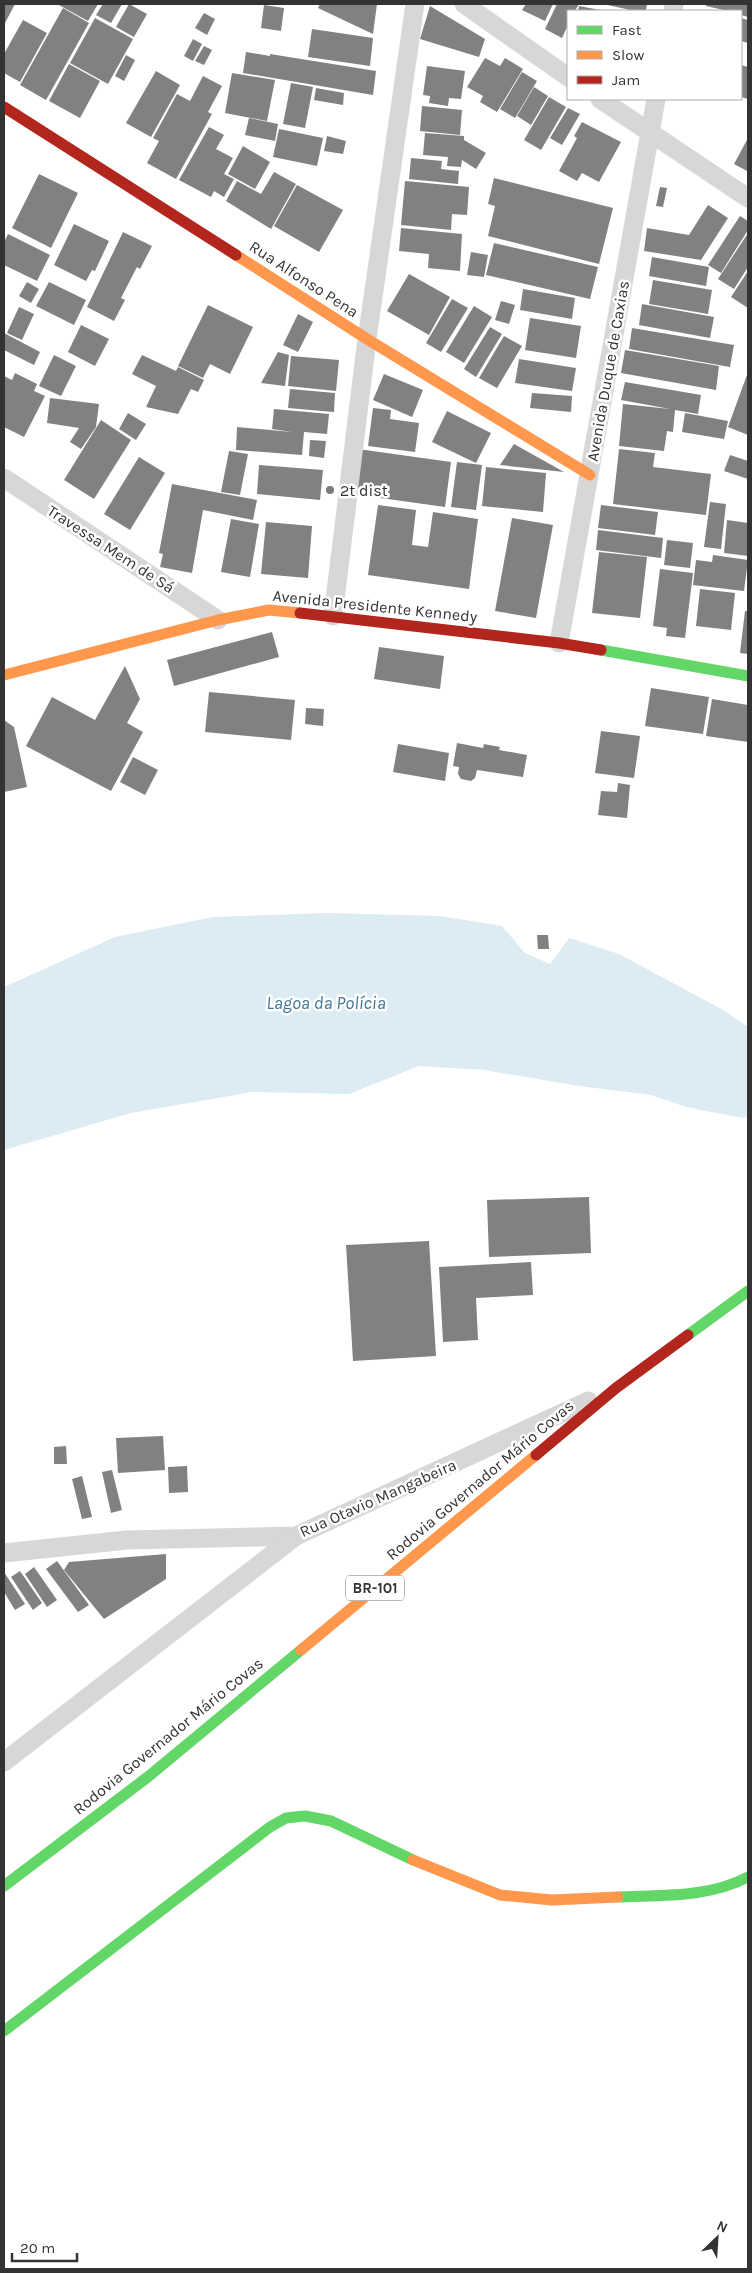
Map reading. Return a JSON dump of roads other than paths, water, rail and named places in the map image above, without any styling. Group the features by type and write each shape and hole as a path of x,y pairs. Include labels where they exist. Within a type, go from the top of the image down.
{"main road":[{"name":"Rua Alfonso Pena","path":"4,107 367,339 590,475"},
{"name":"Avenida Presidente Kennedy","path":"4,675 218,620 269,610 559,643 748,676"},
{"name":"Rodovia Governador Mário Covas","path":"4,1886 149,1776 616,1388 748,1291"},
{"path":"4,2032 270,1827 286,1818 305,1816 332,1821 417,1862 500,1895 552,1900 703,1894 733,1885 748,1876"}],"street":[{"path":"332,616 367,339 415,4"},
{"path":"464,4 567,76"},
{"path":"601,100 748,198"},
{"name":"Avenida Duque de Caxias","path":"559,643 656,100"},
{"name":"Travessa Mem de Sá","path":"4,478 218,620"},
{"name":"Rua Otavio Mangabeira","path":"4,1553 127,1540 296,1536 616,1388"},
{"path":"4,1762 296,1536"}],"water":[{"name":"Lagoa da Polícia","path":"326,913 440,916 502,926 525,953 550,964 569,938 619,954 723,1010 748,1027 748,1116 743,1118 686,1107 651,1095 579,1086 484,1070 419,1066 349,1094 252,1092 131,1113 4,1150 4,987 115,937 213,917"}],"place":[{"name":"2t dist","path":"330,490"}]}
